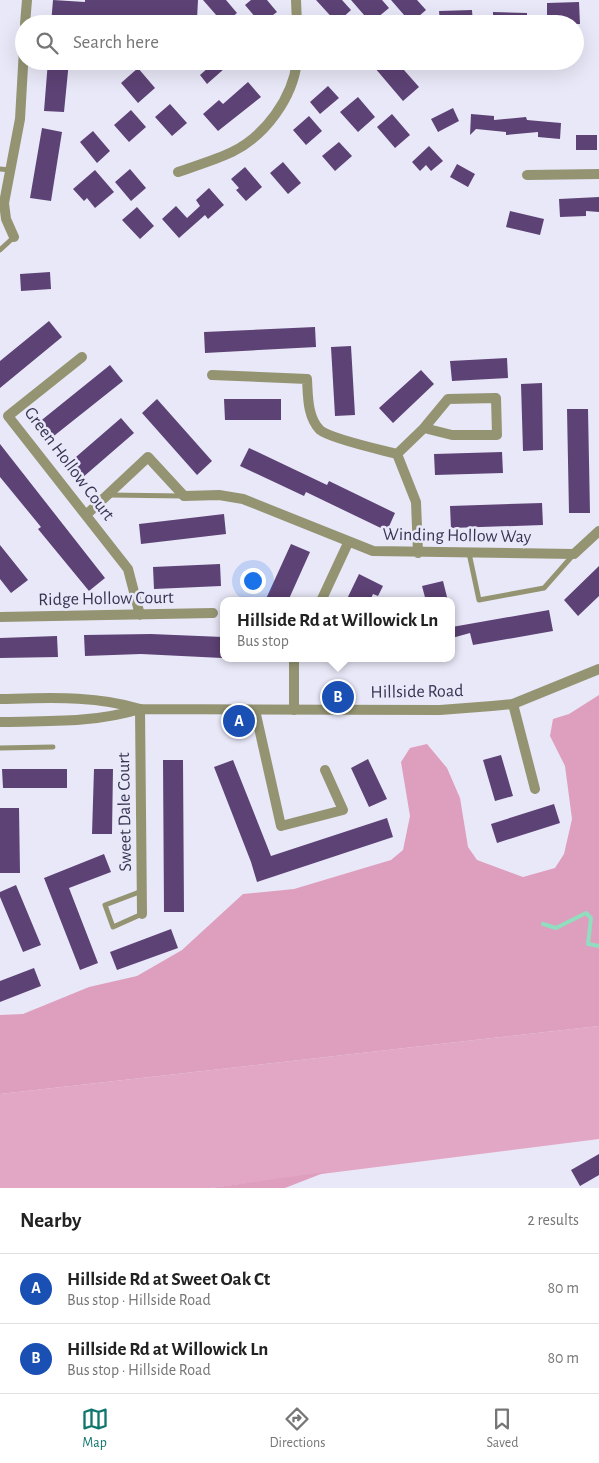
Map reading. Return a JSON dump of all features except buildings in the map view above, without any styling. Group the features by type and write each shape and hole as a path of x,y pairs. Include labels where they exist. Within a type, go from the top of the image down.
{"street":[{"path":"25,15 26,0"},
{"path":"296,0 297,15"},
{"path":"14,237 6,219 4,203 5,169 20,119 23,70"},
{"path":"178,172 232,152 264,128 288,90 294,70"},
{"path":"527,175 599,174"},
{"name":"Green Hollow Court","path":"82,357 8,416 128,569 140,615"},
{"path":"212,374 307,379 308,407 320,430 360,445 398,454"},
{"path":"398,454 424,428 448,399 496,398 496,435 452,435 424,428"},
{"path":"398,454 416,502 418,553"},
{"path":"86,515 148,457 184,496"},
{"name":"Winding Hollow Way","path":"184,496 219,495 243,499 348,543 373,551 574,554"},
{"path":"574,554 599,531"},
{"path":"323,597 348,543"},
{"name":"Ridge Hollow Court","path":"0,618 214,613"},
{"path":"294,662 294,710"},
{"name":"Hillside Road","path":"0,699 71,698 122,704 140,709 440,710 512,704 599,669"},
{"path":"512,704 534,789"},
{"name":"Hillside Road","path":"0,722 100,718 117,716 140,709"},
{"name":"Sweet Dale Court","path":"140,709 142,914"},
{"path":"255,710 281,826 343,810 325,770"}],"lane":[{"path":"0,250 14,237"},
{"path":"108,495 184,496"},
{"path":"470,553 479,600 544,588 574,554"},
{"path":"0,748 53,747"},
{"path":"142,891 105,905 113,927 142,914"}],"shaded area":[{"path":"599,695 599,1026 0,1094 0,1015 23,1014 89,987 137,976 182,950 243,894 294,889 391,860 403,850 410,816 401,762 410,748 427,744 447,768 460,798 468,847 477,860 523,877 555,868 564,854 572,819 565,766 550,736 553,719 569,714"},
{"path":"599,1026 599,1139 210,1188 0,1188 0,1094"},
{"path":"326,1172 285,1188 210,1188"}],"waterway":[{"path":"543,924 556,928 586,913 591,918 588,944 599,946"}],"place":[{"name":"Hillside Rd at Willowick Ln","path":"338,697"},
{"name":"Hillside Rd at Sweet Oak Ct","path":"239,721"}]}
